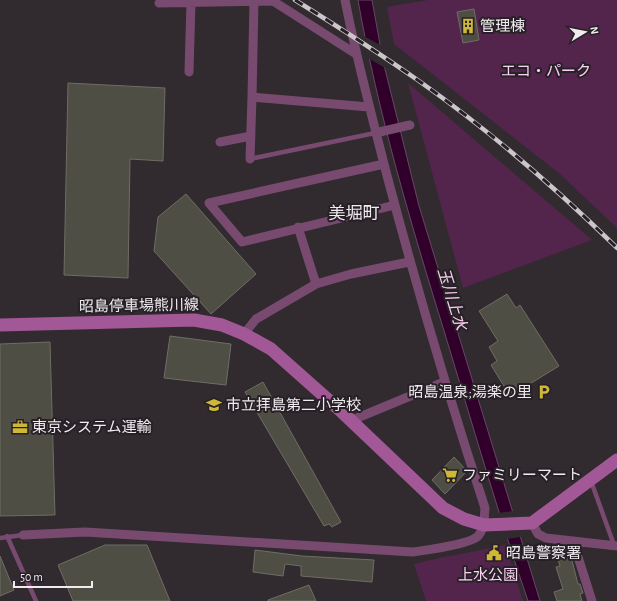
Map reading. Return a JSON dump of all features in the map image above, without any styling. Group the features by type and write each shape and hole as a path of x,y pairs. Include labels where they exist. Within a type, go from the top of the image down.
{"main road":[{"name":"昭島停車場熊川線","path":"0,325 194,320 222,325 244,334 271,349 444,508 464,519 484,525 498,526 532,523"},
{"path":"532,523 617,460"}],"street":[{"path":"23,535 85,532 413,552 454,545 477,537 484,525 485,508 444,382 409,262 375,133 345,0"},
{"path":"250,159 254,1"},
{"path":"159,3 273,1 356,54"},
{"path":"189,72 191,2"},
{"path":"252,97 369,107"},
{"path":"375,133 410,126"},
{"path":"220,142 251,136"},
{"path":"384,164 209,203 242,242 298,227 395,205"},
{"path":"298,227 316,284"},
{"path":"244,334 256,319 316,284 351,274 409,262"},
{"path":"350,421 444,382"},
{"path":"532,523 538,534 546,538 616,546"},
{"path":"573,541 592,601"}],"lane":[{"path":"250,159 375,133"},
{"path":"591,480 616,546"},
{"path":"0,538 23,535"},
{"path":"7,536 36,601"}],"green space":[{"name":"エコ・パーク","path":"428,0 617,0 617,228 560,174 394,44 387,7"},
{"path":"408,83 592,240 463,288"},
{"name":"上水公園","path":"505,545 523,601 426,601 414,564"}],"shaded area":[{"path":"358,0 372,0 383,61 419,206 540,601 528,601 432,293 385,127"}],"pier":[{"path":"362,35 382,46 387,69 366,57"},
{"path":"514,511 521,537 506,539 498,513"}],"building":[{"name":"管理棟","path":"474,9 479,40 463,43 457,12"},
{"path":"68,83 165,88 163,161 130,159 128,278 64,275"},
{"path":"186,194 256,274 211,314 154,251 158,217"},
{"path":"507,294 516,308 520,305 559,366 510,396 491,365 497,361 489,347 498,341 479,311"},
{"path":"170,336 231,344 226,385 164,378"},
{"path":"50,342 55,515 0,516 0,344"},
{"path":"263,382 341,522 332,527 329,524 324,526 245,392"},
{"name":"ファミリーマート","path":"454,457 467,471 445,494 432,480"},
{"path":"105,545 147,545 170,601 73,601 58,565"},
{"path":"569,549 578,584 580,584 583,593 580,594 582,601 557,601 554,592 563,589 556,567 560,566 556,553"},
{"path":"255,550 302,556 374,560 372,582 301,576 301,566 285,564 283,576 253,572"},
{"path":"0,556 14,590 0,596"},
{"path":"309,585 316,601 268,601 268,600"}],"railway":[{"path":"295,0 389,60 497,140 570,203 617,248"}],"place":[{"name":"管理棟","path":"468,26"},
{"name":"昭島温泉;湯楽の里","path":"544,392"},
{"name":"市立拝島第二小学校","path":"214,405"},
{"name":"東京システム運輸","path":"20,427"},
{"name":"ファミリーマート","path":"450,475"},
{"name":"昭島警察署","path":"494,553"}],"district":[{"name":"美堀町","path":"354,213"}],"water label":[{"name":"玉川上水","path":"452,299"}]}
